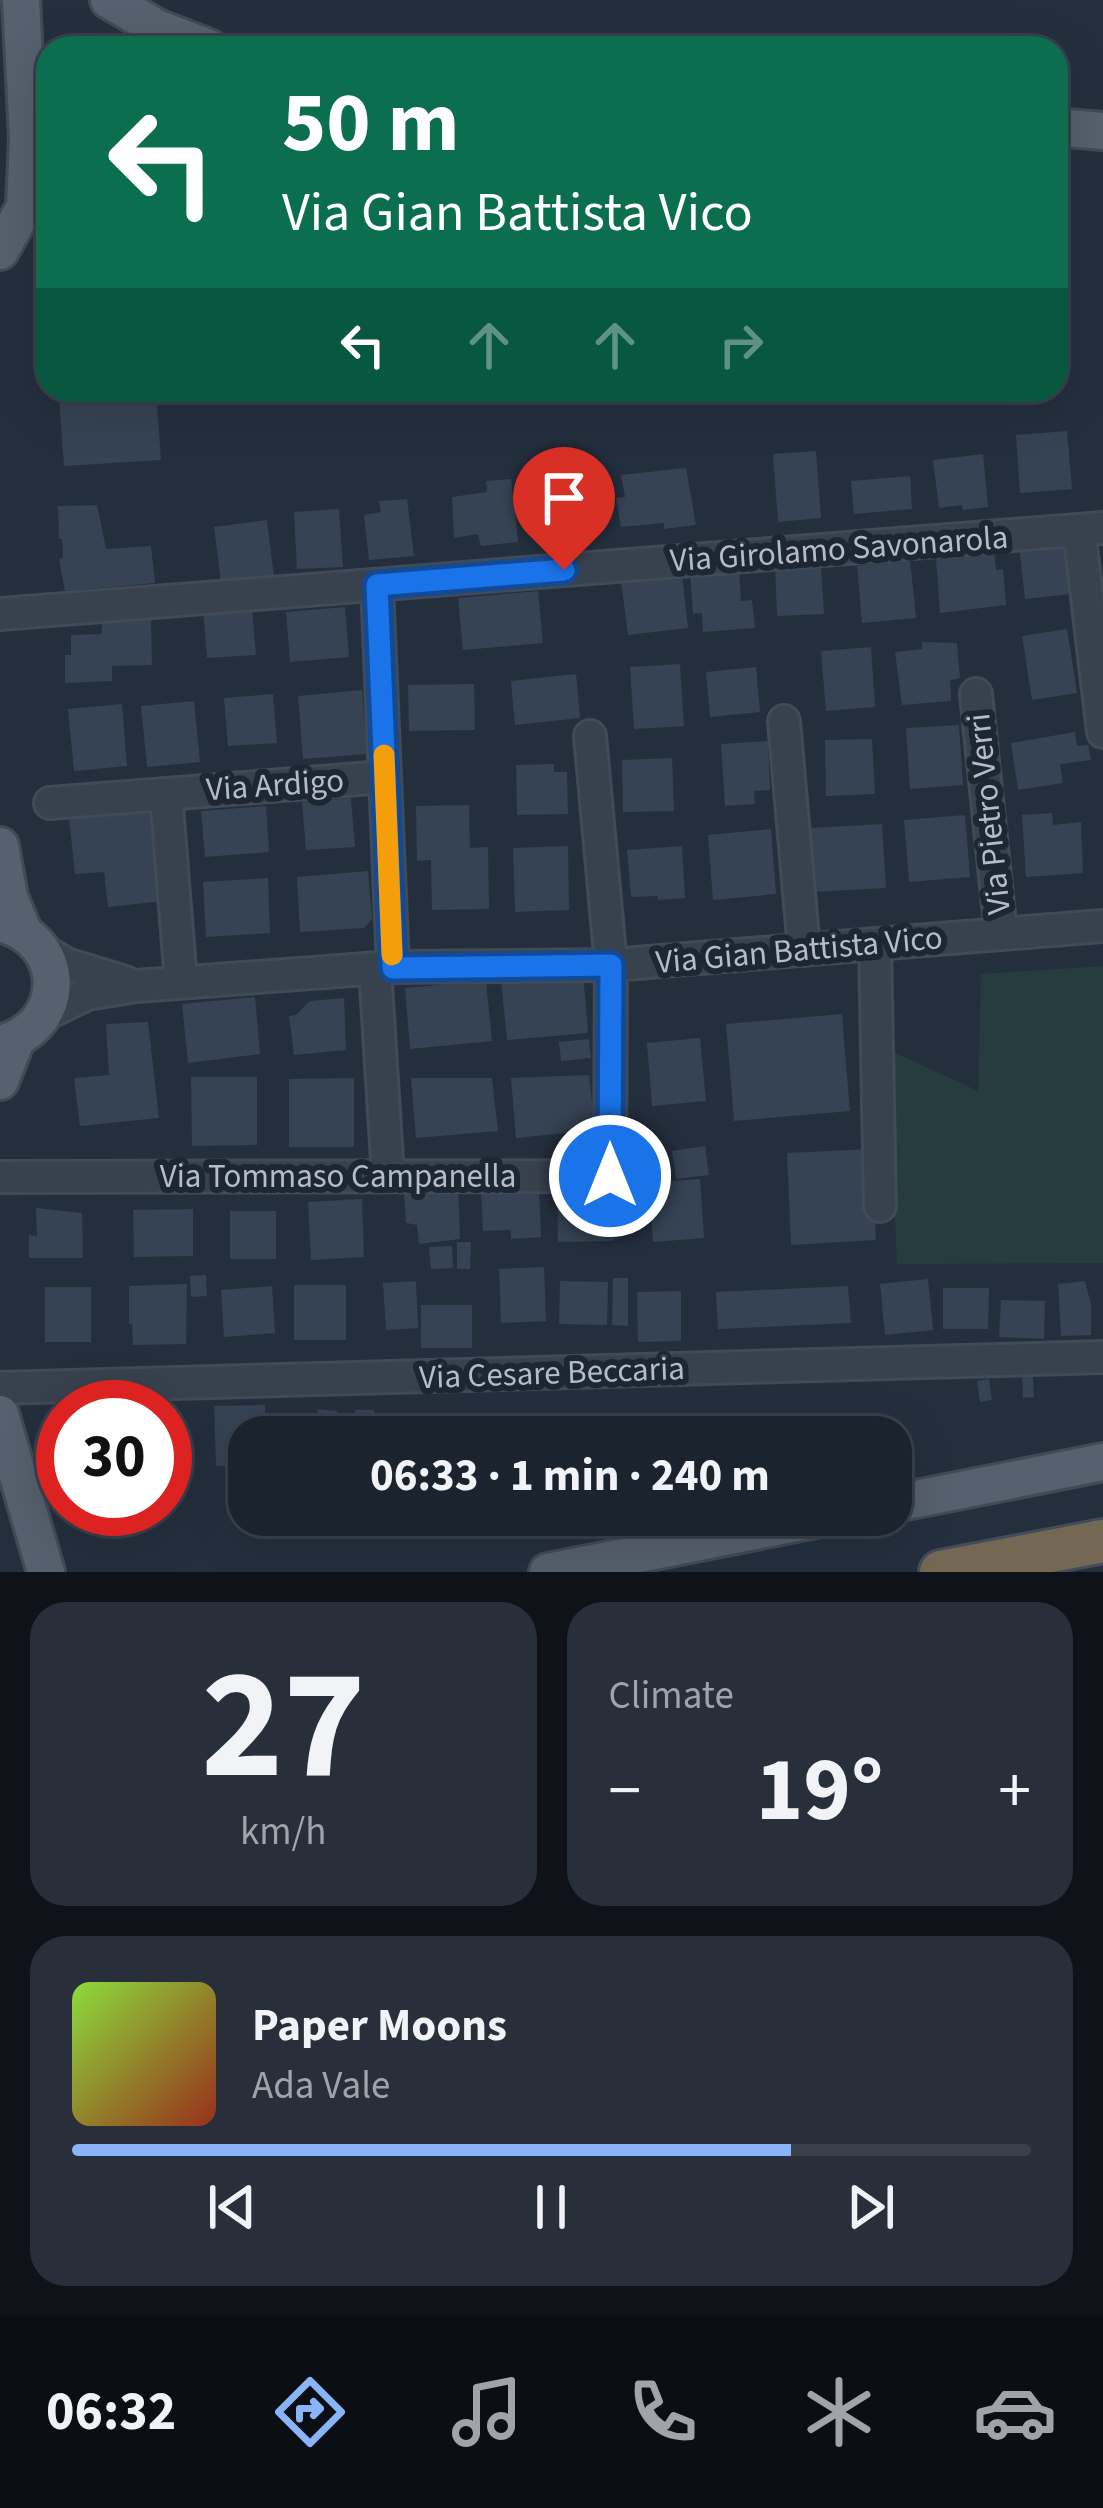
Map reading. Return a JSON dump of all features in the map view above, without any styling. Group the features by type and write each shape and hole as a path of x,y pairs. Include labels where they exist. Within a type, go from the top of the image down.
{"highway":[{"path":"941,1572 1103,1541"}],"main road":[{"path":"20,0 28,138 25,207"},
{"path":"109,0 178,36"},
{"path":"1068,128 1103,131"},
{"path":"0,250 36,192"},
{"path":"0,846 22,935 50,966 52,983 44,1016 32,1030 8,1042 0,1081"},
{"path":"2,1430 46,1572"},
{"path":"912,1500 1103,1462"},
{"path":"548,1572 730,1536"}],"street":[{"name":"Via Girolamo Savonarola","path":"0,614 1091,529"},
{"path":"1091,529 1103,732"},
{"name":"Via Ardigo","path":"377,585 385,777 388,1176"},
{"name":"Via Pietro Verri","path":"976,694 1001,934"},
{"path":"784,721 804,950"},
{"path":"590,736 611,965"},
{"name":"Via Ardigo","path":"50,803 385,777"},
{"name":"Via Ardigo","path":"166,794 182,982"},
{"name":"Via Gian Battista Vico","path":"44,1016 86,994 182,982 384,968 611,965 1103,926"},
{"name":"Via Gian Battista Vico","path":"22,935 66,964 136,986"},
{"path":"875,944 880,1206"},
{"name":"Via Tommaso Campanella","path":"0,1177 610,1176 611,965"},
{"name":"Via Cesare Beccaria","path":"0,1388 1103,1358"}],"green space":[{"path":"1103,966 1103,1263 897,1264 887,1049 978,1091 981,974"}],"building":[{"path":"59,402 157,402 161,460 64,466"},
{"path":"1067,431 1072,489 1020,493 1016,435"},
{"path":"816,451 821,518 778,522 773,454"},
{"path":"983,454 988,507 939,508 933,460"},
{"path":"686,468 696,525 621,527 616,498 625,497 621,475"},
{"path":"575,473 579,533 536,536 531,476"},
{"path":"910,476 912,509 854,514 851,481"},
{"path":"511,479 518,542 481,546 478,534 454,538 452,497 487,492 486,481"},
{"path":"407,499 414,556 369,560 364,515 381,512 379,501"},
{"path":"97,505 106,549 151,546 155,583 65,591 58,506"},
{"path":"339,509 343,567 297,569 294,512"},
{"path":"267,520 274,576 221,583 214,527"},
{"path":"1066,544 1071,594 1025,599 1019,545"},
{"path":"994,552 996,570 1003,569 1006,605 940,613 936,559"},
{"path":"910,560 916,618 862,623 857,566"},
{"path":"821,564 824,614 777,616 775,566"},
{"path":"739,569 741,601 752,600 755,628 703,632 702,613 693,614 690,573"},
{"path":"682,574 688,628 628,635 621,581"},
{"path":"538,591 543,643 463,650 458,598"},
{"path":"252,606 256,655 207,658 203,610"},
{"path":"345,607 349,657 290,662 286,612"},
{"path":"151,619 152,665 112,666 112,681 65,683 71,635 102,634 102,620"},
{"path":"1067,629 1077,693 1032,700 1022,636"},
{"path":"922,642 957,643 960,678 950,680 951,701 902,705 895,652 922,649"},
{"path":"871,647 875,707 826,711 821,651"},
{"path":"680,664 684,726 634,729 630,667"},
{"path":"756,667 760,712 710,717 706,672"},
{"path":"576,674 580,718 515,725 511,681"},
{"path":"474,684 475,730 409,731 408,685"},
{"path":"362,690 367,754 303,759 298,696"},
{"path":"273,694 277,743 228,746 224,698"},
{"path":"194,701 200,762 147,767 141,706"},
{"path":"122,704 127,766 74,771 68,709"},
{"path":"959,725 963,785 910,789 906,728"},
{"path":"1075,732 1077,746 1088,745 1091,760 1060,764 1063,783 1018,790 1011,743"},
{"path":"872,739 875,794 826,796 825,740"},
{"path":"768,741 770,790 754,791 755,804 725,806 721,744"},
{"path":"672,758 674,811 623,812 622,760"},
{"path":"554,764 554,772 567,772 568,814 517,815 516,765"},
{"path":"351,798 355,847 306,850 302,802"},
{"path":"469,805 470,848 488,847 489,909 432,910 431,860 417,861 416,806"},
{"path":"266,806 269,852 205,857 201,811"},
{"path":"153,813 163,901 108,907 104,872 75,874 69,818"},
{"path":"1052,813 1053,825 1081,822 1083,873 1026,877 1022,815"},
{"path":"965,815 970,877 909,882 904,820"},
{"path":"882,824 886,888 813,892 809,828"},
{"path":"771,829 776,894 713,900 708,835"},
{"path":"568,846 569,910 515,912 513,848"},
{"path":"682,846 685,898 631,897 627,850"},
{"path":"368,871 372,919 364,928 300,932 297,877"},
{"path":"268,878 270,933 206,937 203,882"},
{"path":"583,973 588,1033 507,1040 501,980"},
{"path":"486,981 492,1041 410,1049 405,988"},
{"path":"255,997 260,1054 188,1063 182,1004"},
{"path":"344,998 346,1050 294,1055 289,1016 310,1001"},
{"path":"842,1014 850,1111 734,1121 726,1024"},
{"path":"148,1022 159,1118 80,1126 74,1078 109,1075 106,1024"},
{"path":"700,1038 706,1101 652,1106 647,1043"},
{"path":"589,1039 591,1058 561,1061 559,1042"},
{"path":"589,1075 595,1130 516,1138 511,1078"},
{"path":"191,1077 257,1077 257,1145 192,1146"},
{"path":"354,1078 354,1147 289,1147 289,1079"},
{"path":"411,1078 492,1078 498,1131 416,1138"},
{"path":"705,1146 709,1175 676,1179 672,1151"},
{"path":"872,1149 876,1240 791,1245 787,1153"},
{"path":"700,1179 704,1238 653,1242 649,1183"},
{"path":"458,1186 460,1239 419,1244 417,1225 406,1223 404,1191"},
{"path":"613,1189 614,1241 558,1242 557,1190"},
{"path":"539,1190 541,1237 511,1239 511,1230 483,1231 481,1193"},
{"path":"362,1199 364,1257 311,1260 308,1202"},
{"path":"36,1208 82,1213 83,1258 29,1258 29,1235 37,1236"},
{"path":"193,1209 193,1256 134,1257 133,1210"},
{"path":"230,1211 276,1211 276,1259 230,1259"},
{"path":"457,1242 471,1242 470,1269 457,1269"},
{"path":"452,1246 453,1268 431,1269 429,1247"},
{"path":"544,1267 546,1321 501,1323 499,1269"},
{"path":"206,1275 207,1296 191,1297 190,1276"},
{"path":"613,1278 628,1278 628,1326 612,1325"},
{"path":"928,1279 933,1330 885,1335 880,1284"},
{"path":"416,1281 418,1328 386,1330 383,1283"},
{"path":"560,1281 608,1282 607,1325 559,1324"},
{"path":"1085,1281 1091,1335 1061,1336 1058,1284"},
{"path":"187,1284 186,1344 133,1345 129,1286"},
{"path":"294,1285 346,1285 346,1340 294,1340"},
{"path":"272,1286 275,1333 224,1337 221,1290"},
{"path":"848,1286 851,1323 718,1329 716,1292"},
{"path":"45,1287 91,1287 91,1342 45,1342"},
{"path":"943,1288 989,1288 988,1329 943,1329"},
{"path":"681,1291 681,1341 638,1342 637,1292"},
{"path":"1001,1300 1045,1301 1044,1339 999,1337"},
{"path":"421,1305 472,1305 472,1348 421,1348"},
{"path":"1022,1377 1033,1377 1034,1397 1023,1398"},
{"path":"989,1379 992,1400 980,1402 977,1381"},
{"path":"265,1405 265,1416 228,1416 228,1466 216,1466 214,1406"},
{"path":"317,1409 337,1411 338,1416 318,1416"},
{"path":"355,1410 374,1410 375,1416 356,1416"}],"slow traffic":[{"path":"384,755 392,955"}],"route":[{"path":"564,570 377,585 393,968 611,965 610,1176"}]}
